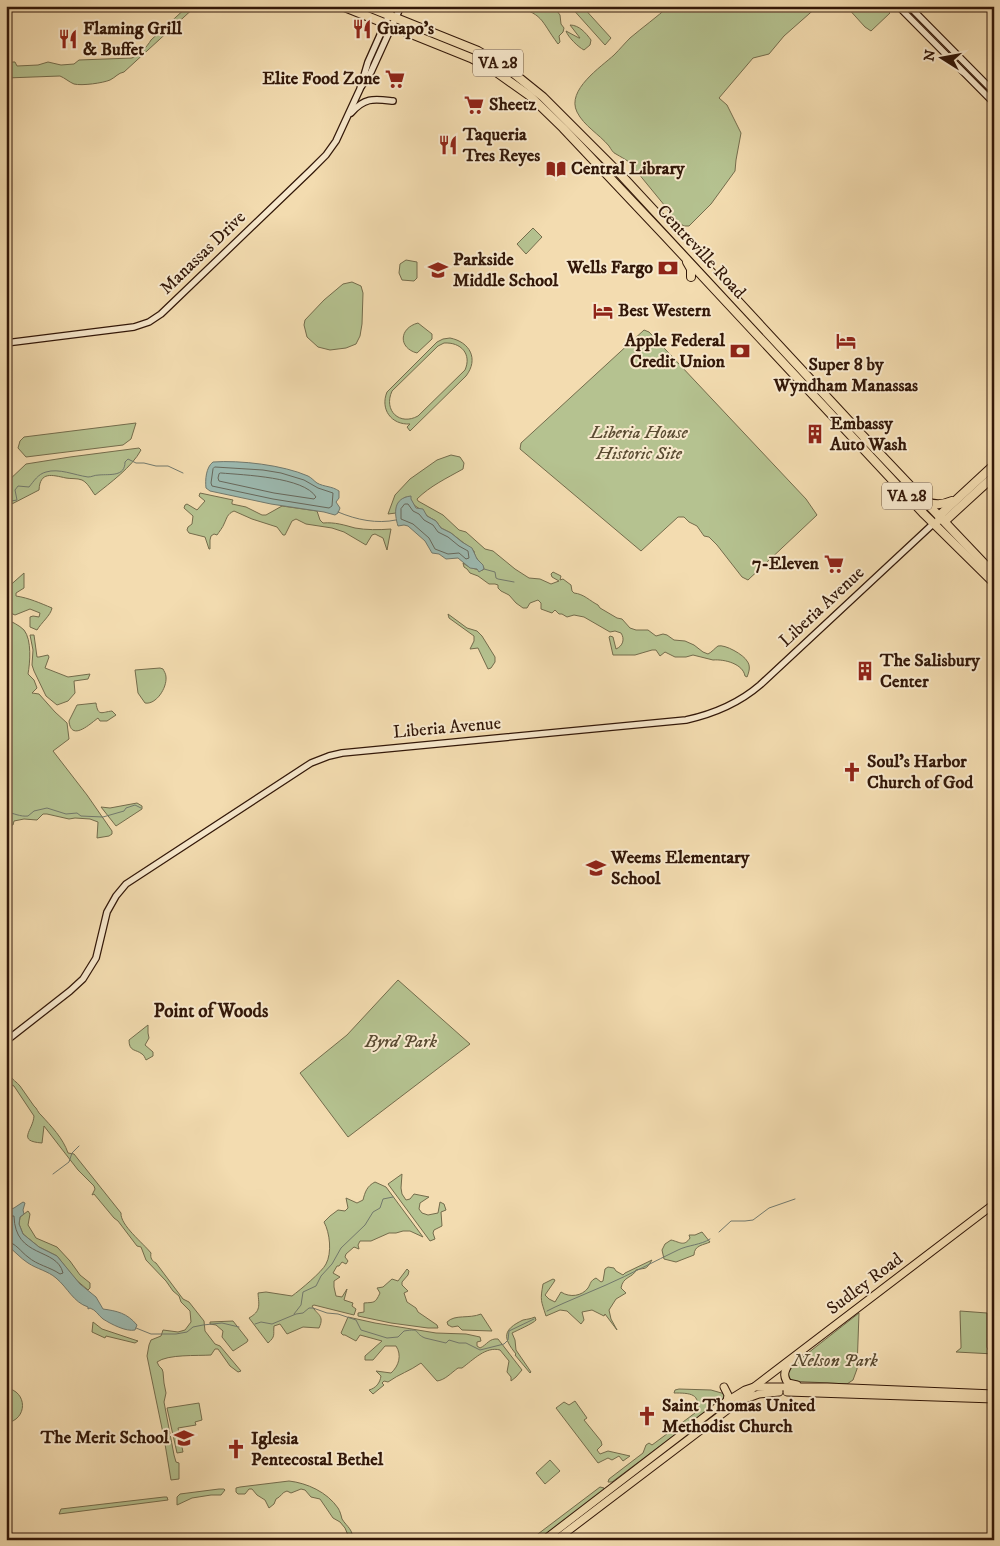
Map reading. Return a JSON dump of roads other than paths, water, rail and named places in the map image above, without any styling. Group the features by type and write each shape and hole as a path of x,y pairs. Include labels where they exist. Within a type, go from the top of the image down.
{"highway":[{"name":"Centreville Road","path":"342,6 471,58 492,69 525,92 563,128 994,583"},
{"name":"Centreville Road","path":"366,6 478,51 518,76 543,97 622,176 922,499 937,521 956,536 994,574"},
{"path":"682,254 691,269 691,277"},
{"path":"771,348 777,361 774,366"},
{"name":"Liberia Avenue","path":"937,521 941,514 958,497 994,465"},
{"name":"Liberia Avenue","path":"937,521 946,520 994,476"},
{"path":"922,499 932,504 941,505 958,497"},
{"path":"954,513 951,524 956,536"}],"main road":[{"name":"Manassas Drive","path":"393,6 393,16"},
{"name":"Manassas Drive","path":"6,343 134,327 154,319 321,160 336,141 360,89 368,62 393,16 401,6"},
{"path":"898,6 994,104"},
{"path":"909,6 994,92"},
{"path":"347,118 365,101 375,99 393,101"},
{"name":"Liberia Avenue","path":"6,1041 83,979 96,958 107,912 116,896 126,884 311,763 342,753 668,722 710,714 732,704 760,686 937,521"},
{"name":"Sudley Road","path":"556,1540 994,1204"},
{"path":"791,1360 784,1372 785,1378 788,1383 804,1388"},
{"path":"724,1386 728,1395 727,1401"},
{"path":"754,1387 869,1388 994,1394"},
{"path":"754,1387 779,1392 994,1399"},
{"name":"Sudley Road","path":"544,1540 727,1401 740,1392 754,1387"},
{"path":"738,1402 759,1394 779,1392"}],"water":[{"path":"213,462 261,464 298,472 308,476 317,483 339,491 339,498 336,502 340,508 335,515 210,491 206,488 206,478 207,470"},
{"path":"411,496 416,508 423,509 427,516 436,521 441,528 472,548 484,569 479,572 477,569 470,568 458,558 446,559 439,554 432,553 425,541 408,526 398,526 396,507 405,497"},
{"path":"23,1202 25,1203 24,1214 20,1217 19,1224 23,1234 39,1247 57,1256 80,1284 96,1297 103,1309 121,1313 133,1321 137,1325 135,1330 123,1329 103,1319 94,1310 88,1309 88,1307 78,1302 53,1276 28,1263 6,1245 6,1211"}],"waterway":[{"path":"6,502 17,500 15,490 18,486 29,487 41,474 51,471 61,471 88,477 116,474 122,470 128,459 136,463 168,466 183,473"},
{"path":"338,512 367,520 382,522 396,520"},
{"path":"484,569 495,572 498,579 514,582"},
{"path":"6,812 28,816 34,811 47,808 66,814 77,813 81,816 103,817 124,811 126,808 135,805 141,808"},
{"path":"53,1174 69,1162 72,1153 79,1146"},
{"path":"294,1314 301,1305 303,1292 316,1286 341,1248 365,1225 373,1212 380,1208 383,1199 393,1197"},
{"path":"719,1232 731,1221 753,1220 769,1208 795,1199"},
{"path":"547,1311 615,1281 678,1250 703,1243 710,1239"},
{"path":"255,1324 261,1322 272,1324 313,1308 356,1320 361,1330 387,1338 398,1337 404,1331 413,1330 425,1338 446,1343 449,1340 466,1343 480,1350 504,1344 508,1340 509,1331 534,1319"},
{"path":"136,1328 151,1334 176,1334 187,1332 193,1327 203,1325 222,1323 239,1327"}],"place":[{"name":"Guapo's","path":"362,29"},
{"name":"Flaming Grill & Buffet","path":"68,39"},
{"name":"Elite Food Zone","path":"395,79"},
{"name":"Sheetz","path":"474,105"},
{"name":"Taqueria Tres Reyes","path":"448,145"},
{"name":"Central Library","path":"556,169"},
{"name":"Wells Fargo","path":"668,268"},
{"name":"Parkside Middle School","path":"438,270"},
{"name":"Best Western","path":"603,311"},
{"name":"Super 8 by Wyndham Manassas","path":"846,341"},
{"name":"Apple Federal Credit Union","path":"740,351"},
{"name":"Embassy Auto Wash","path":"815,434"},
{"name":"7-Eleven","path":"834,564"},
{"name":"The Salisbury Center","path":"865,671"},
{"name":"Soul's Harbor Church of God","path":"852,772"},
{"name":"Weems Elementary School","path":"596,868"},
{"name":"Saint Thomas United Methodist Church","path":"647,1416"},
{"name":"The Merit School","path":"184,1438"},
{"name":"Iglesia Pentecostal Bethel","path":"236,1449"}],"district":[{"name":"Point of Woods","path":"211,1011"}],"park label":[{"name":"Liberia House Historic Site","path":"639,443"},
{"name":"Byrd Park","path":"401,1042"},
{"name":"Nelson Park","path":"835,1361"}]}
